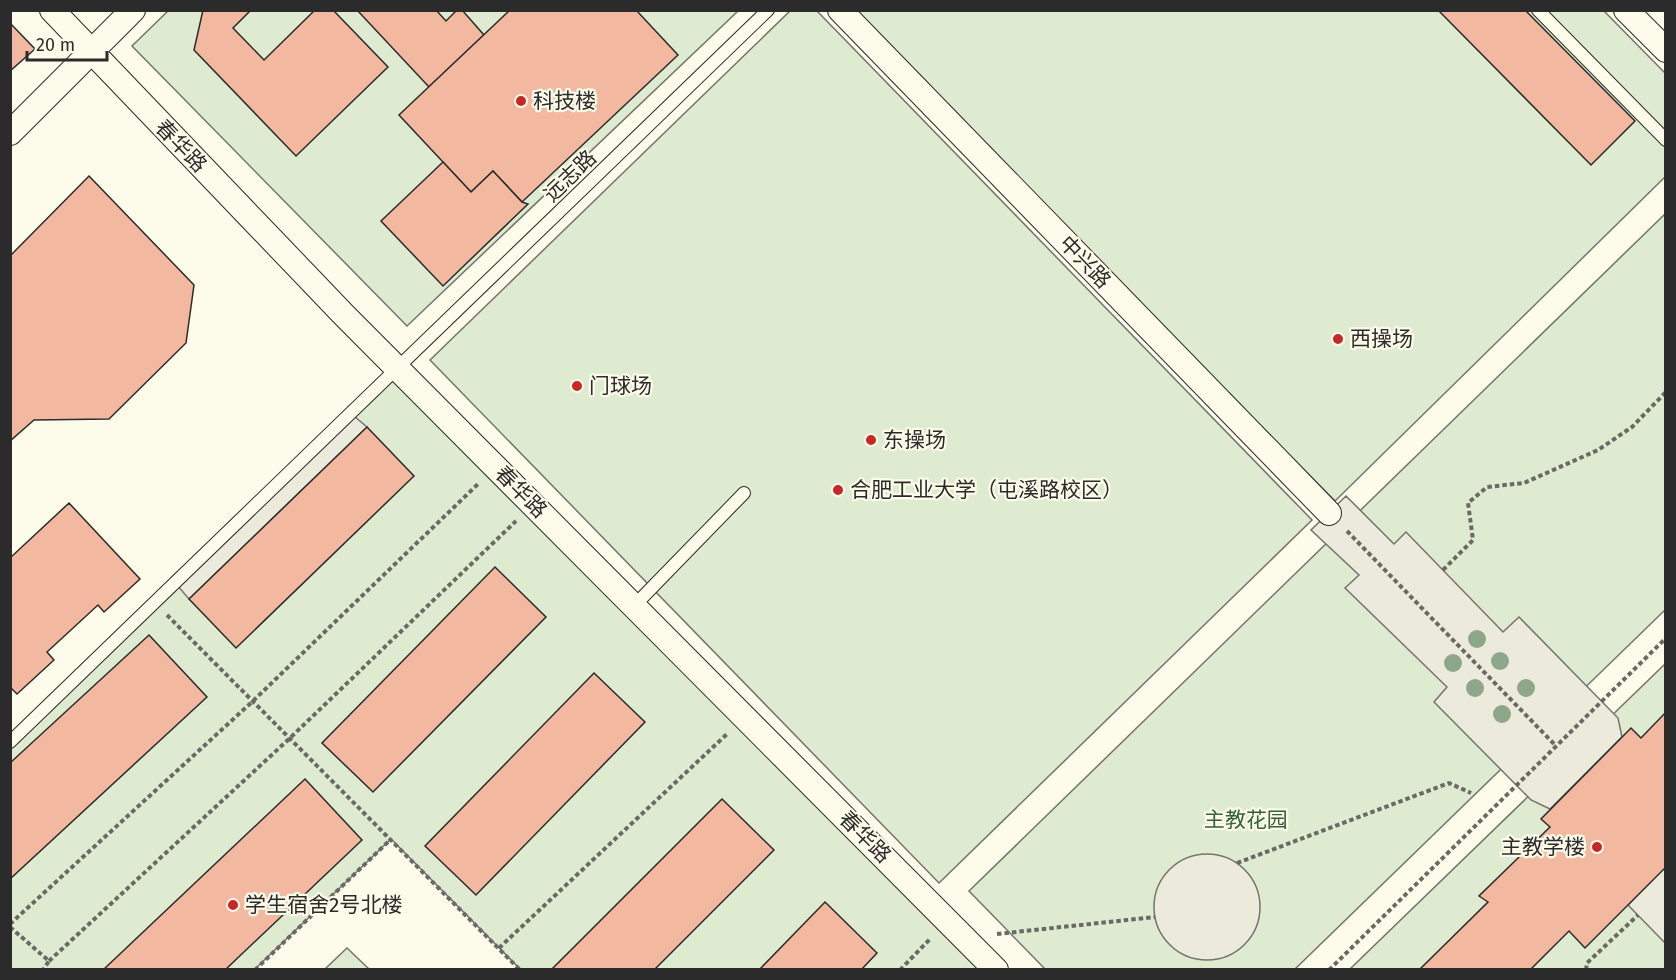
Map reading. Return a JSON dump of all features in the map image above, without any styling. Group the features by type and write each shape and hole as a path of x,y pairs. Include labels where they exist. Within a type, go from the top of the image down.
{"street":[{"name":"春华路","path":"52,10 280,249 996,969"},
{"path":"10,133 133,10"},
{"name":"中兴路","path":"840,10 1329,513"},
{"path":"1626,10 1665,50"}],"lane":[{"name":"远志路","path":"10,742 399,369 768,10"},
{"path":"1538,10 1665,140"},
{"path":"634,606 744,493"}],"path":[{"path":"1443,570 1473,540 1468,502 1487,487 1524,483 1598,450 1632,427 1665,392"},
{"path":"49,961 10,925 253,701 496,467"},
{"path":"43,969 290,738 533,504"},
{"path":"1329,513 1556,746"},
{"path":"155,603 520,969"},
{"path":"1329,969 1665,638"},
{"path":"499,948 745,717"},
{"path":"1237,863 1449,783 1471,793"},
{"path":"255,969 391,839"},
{"path":"1586,969 1587,963 1638,915"},
{"path":"900,969 956,930 1155,917"}],"green space":[{"path":"168,11 738,11 407,326 132,46"},
{"name":"东操场","path":"790,11 817,11 1312,520 939,883 430,360"},
{"name":"西操场","path":"853,11 1604,11 1665,73 1665,177 1335,501"},
{"name":"主教花园","path":"1665,214 1665,610 1295,969 1045,969 969,891"},
{"path":"399,369 998,969 520,969 391,839 255,969 11,970 11,740"},
{"path":"1665,664 1665,969 1350,969"},
{"path":"347,948 369,969 325,969"}],"shaded area":[{"path":"348,411 367,427 189,599 171,578"},
{"path":"1346,496 1394,544 1406,532 1503,632 1519,617 1618,718 1622,737 1550,809 1531,800 1434,702 1447,687 1345,588 1359,575 1311,530"},
{"path":"1207,854 1227,858 1244,870 1256,887 1260,907 1256,927 1244,944 1227,956 1207,960 1187,956 1170,944 1158,927 1154,907 1158,887 1170,870 1187,858"},
{"path":"1665,867 1665,943 1628,905"}],"building":[{"path":"203,10 251,10 233,28 264,60 315,10 333,10 388,67 296,156 194,50"},
{"path":"357,10 436,10 446,21 457,10 462,10 484,35 429,87"},
{"name":"科技楼","path":"510,10 636,10 678,55 522,202 493,171 471,192 399,115"},
{"path":"1438,10 1525,10 1635,121 1591,165"},
{"path":"10,23 35,49 10,71"},
{"path":"443,162 471,192 493,171 522,202 528,204 443,286 381,221"},
{"path":"89,176 194,285 186,343 109,419 34,420 10,441 10,256"},
{"path":"367,427 414,476 236,648 189,599"},
{"path":"69,503 140,579 104,612 98,605 47,652 54,660 17,694 10,687 10,558"},
{"path":"495,567 546,617 373,792 322,743"},
{"path":"149,635 207,697 10,879 10,763"},
{"path":"594,673 645,722 476,895 425,846"},
{"name":"主教学楼","path":"1666,712 1666,867 1585,948 1569,931 1530,970 1419,970 1488,902 1479,896 1550,827 1541,819 1631,728 1641,738"},
{"name":"学生宿舍2号北楼","path":"305,779 362,840 225,970 103,970"},
{"path":"722,799 774,850 654,970 551,970"},
{"path":"825,902 877,953 861,970 759,970"}],"place":[{"name":"科技楼","path":"521,101"},
{"name":"西操场","path":"1338,339"},
{"name":"门球场","path":"577,386"},
{"name":"东操场","path":"871,440"},
{"name":"合肥工业大学（屯溪路校区）","path":"838,490"},
{"name":"主教学楼","path":"1597,847"},
{"name":"学生宿舍2号北楼","path":"233,905"}]}
